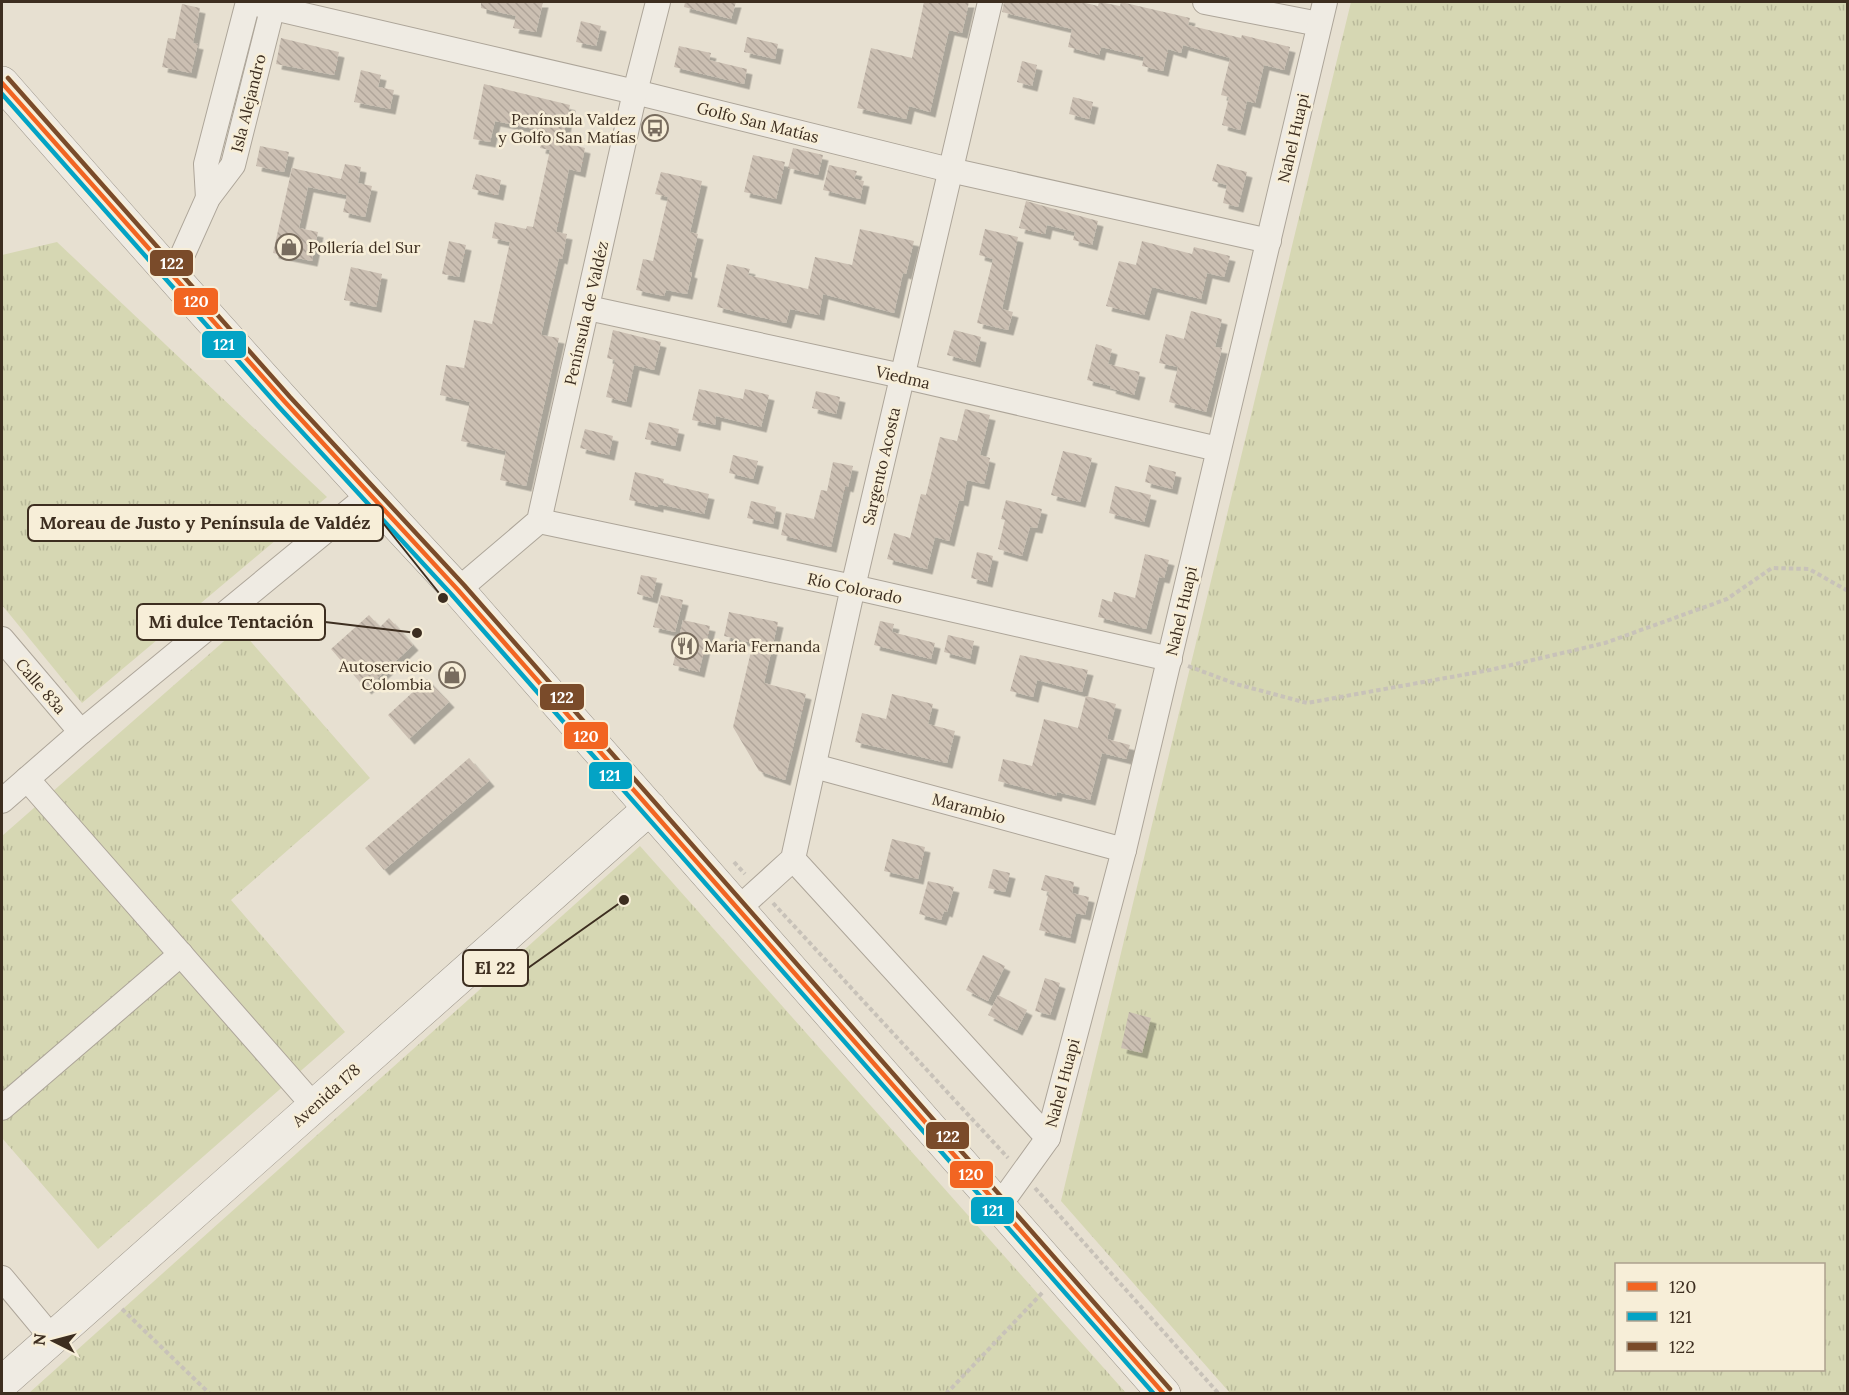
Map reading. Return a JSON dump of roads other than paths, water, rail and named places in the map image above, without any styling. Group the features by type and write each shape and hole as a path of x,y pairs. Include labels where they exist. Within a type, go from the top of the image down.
{"main road":[{"path":"2,83 178,284 458,590 1164,1394"},
{"name":"Avenida 178","path":"2,1383 650,808"}],"street":[{"name":"Golfo San Matías","path":"248,2 273,4 950,170 1269,241"},
{"name":"Isla Alejandro","path":"208,198 206,164 248,2"},
{"name":"Península de Valdéz","path":"539,521 658,2"},
{"name":"Sargento Acosta","path":"793,859 853,587 990,2"},
{"path":"1205,2 1322,13"},
{"name":"Isla Alejandro","path":"178,284 178,265 208,198 233,165 273,4"},
{"name":"Nahel Huapi","path":"999,1206 1047,1138 1124,850 1322,13"},
{"name":"Viedma","path":"588,308 902,376 1218,449"},
{"path":"2,801 81,732 369,495"},
{"path":"458,590 539,521"},
{"name":"Río Colorado","path":"539,521 853,587 1170,659"},
{"name":"Calle 83a","path":"2,639 81,732"},
{"name":"Marambio","path":"814,766 1124,850"},
{"path":"27,778 314,1106"},
{"path":"738,909 793,859 1047,1138"},
{"path":"2,1108 181,954"},
{"path":"2,1278 52,1338"}],"place":[{"name":"Península Valdez y Golfo San Matías","path":"655,128"},
{"name":"Pollería del Sur","path":"289,247"},
{"name":"Moreau de Justo y Península de Valdéz","path":"443,598"},
{"name":"Mi dulce Tentación","path":"417,633"},
{"name":"Maria Fernanda","path":"685,646"},
{"name":"Autoservicio Colombia","path":"452,675"},
{"name":"El 22","path":"624,900"}]}
